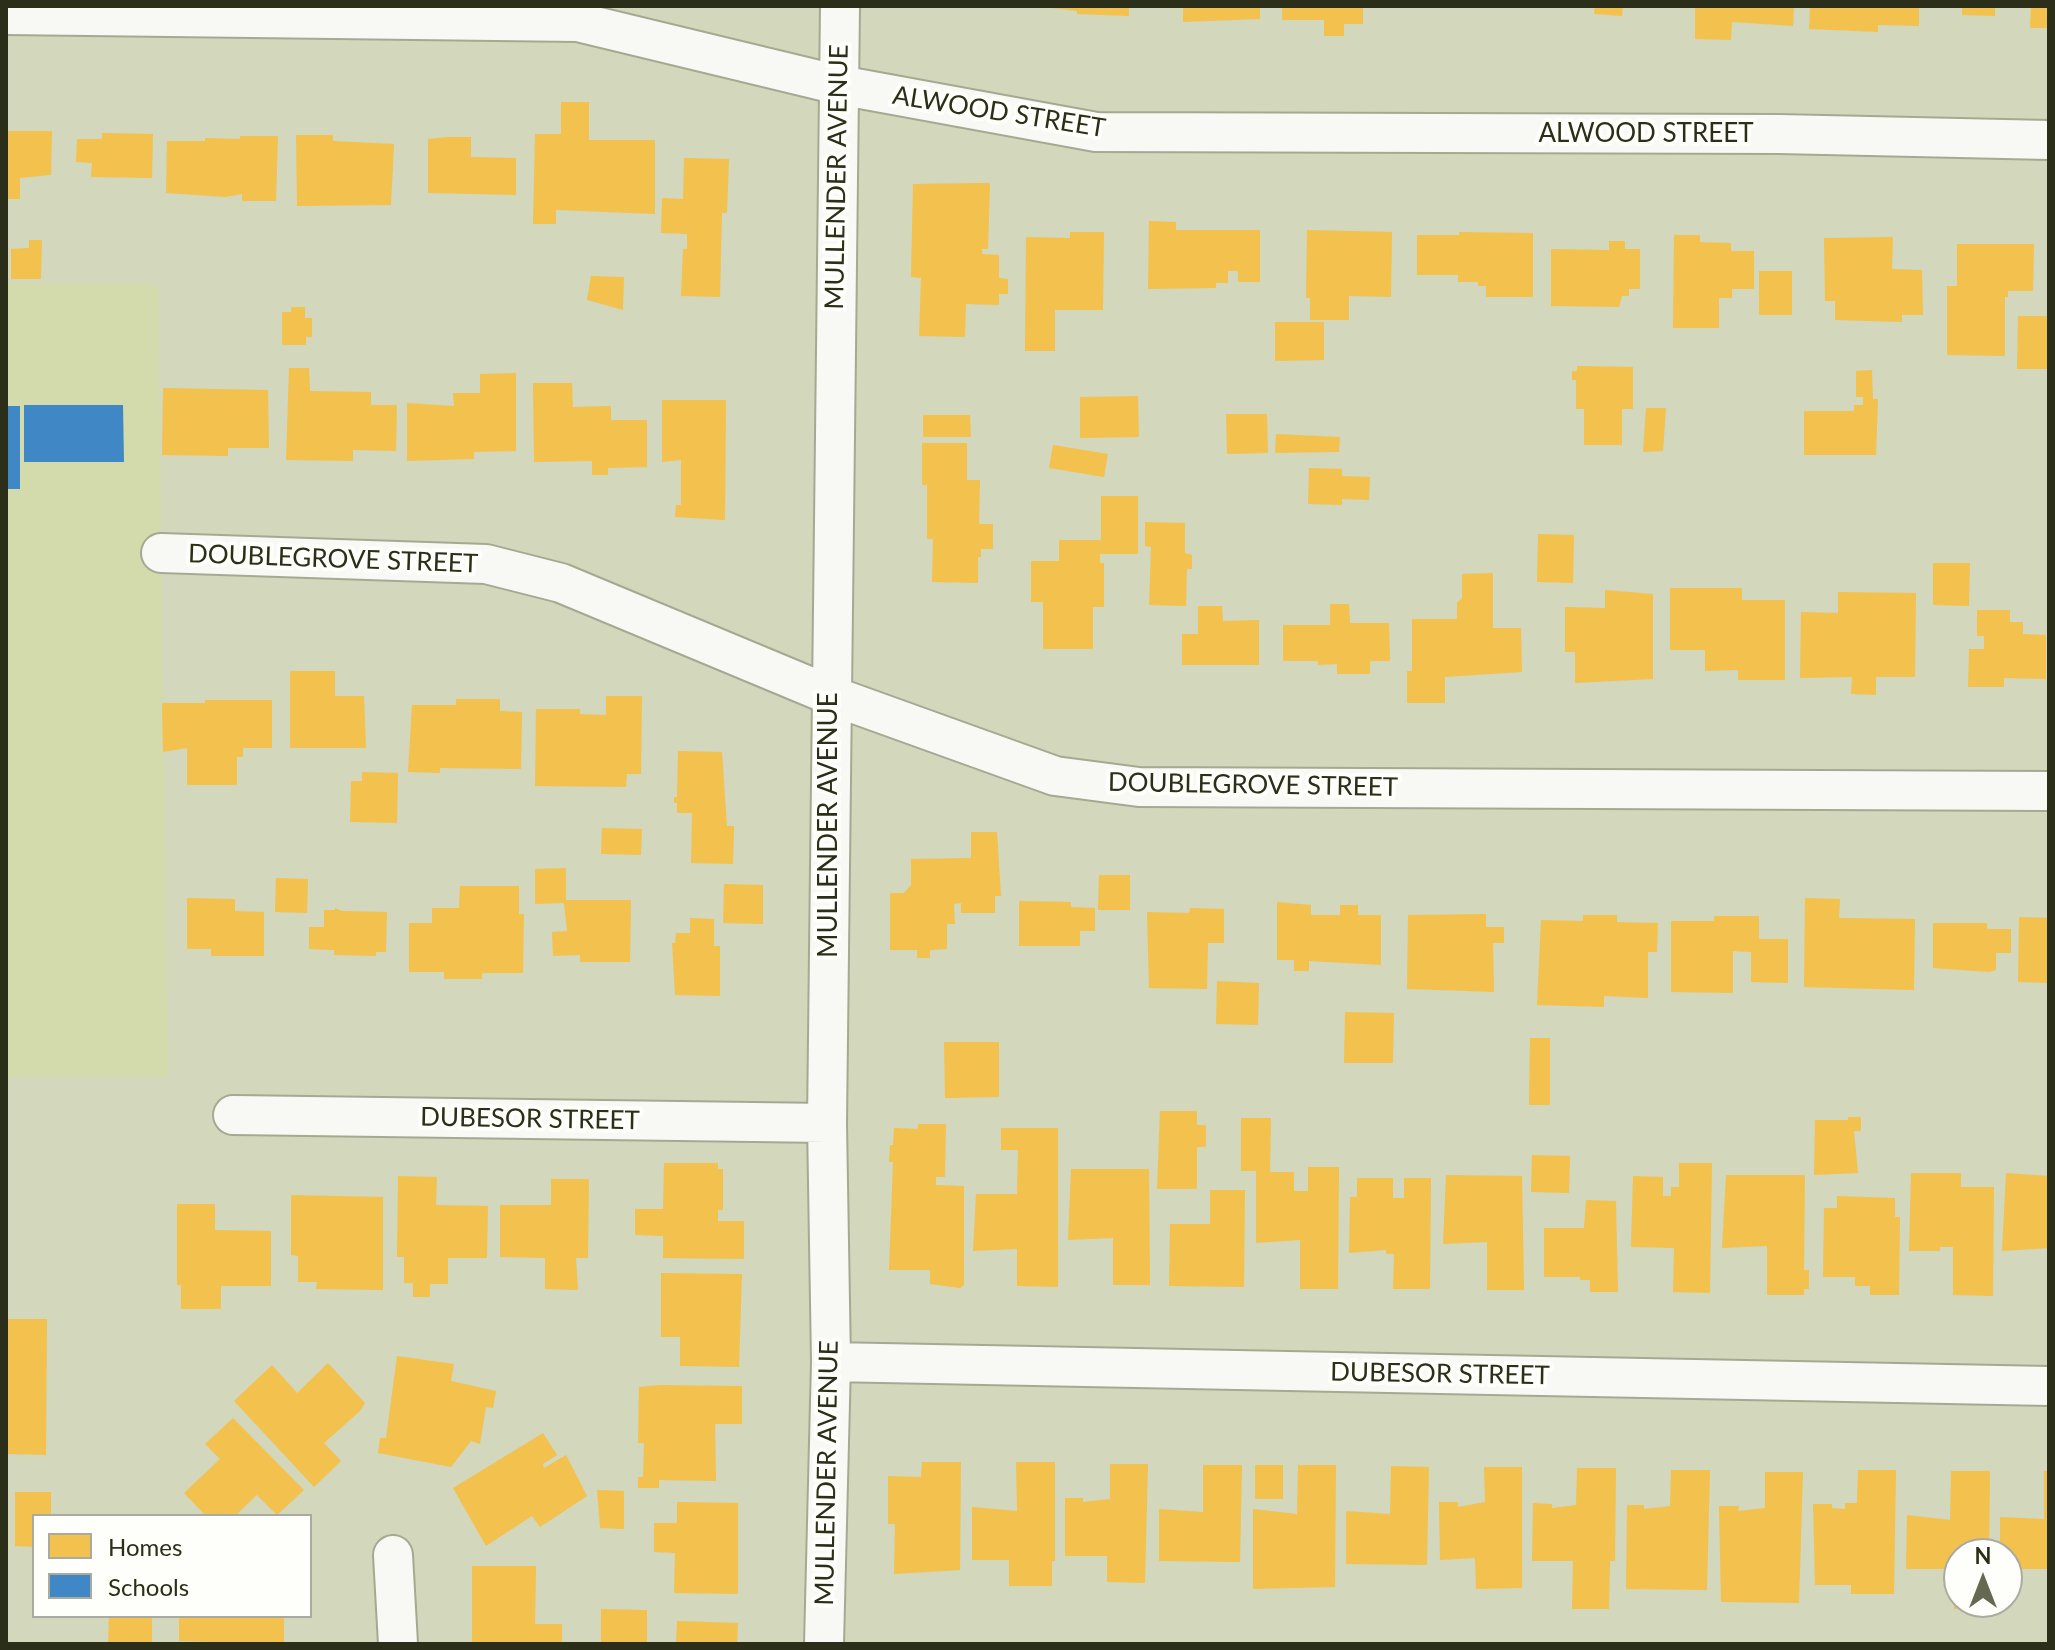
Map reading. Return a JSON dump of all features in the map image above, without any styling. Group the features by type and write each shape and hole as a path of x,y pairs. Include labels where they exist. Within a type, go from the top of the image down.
{"street":[{"name":"MULLENDER AVENUE","path":"824,1644 831,1362 827,1123 840,6"},
{"name":"ALWOOD STREET","path":"6,15 578,22 839,85 1096,132 1763,134 2049,140"},
{"name":"DOUBLEGROVE STREET","path":"161,553 486,564 561,583 830,695 1055,776 1139,787 2049,791"},
{"name":"DUBESOR STREET","path":"233,1115 827,1123"},
{"name":"DUBESOR STREET","path":"831,1362 2049,1386"},
{"path":"393,1555 398,1644"}],"shaded area":[{"path":"6,283 158,284 168,1077 6,1077"}],"building: Homes":[{"path":"1036,6 1129,6 1129,16 1077,14 1077,11"},
{"path":"1183,6 1260,6 1260,19 1183,22"},
{"path":"1282,6 1363,6 1363,24 1344,24 1344,36 1324,36 1324,20 1282,20"},
{"path":"1595,6 1623,6 1622,16 1594,14"},
{"path":"1695,6 1794,6 1793,26 1732,22 1731,40 1695,39"},
{"path":"1810,6 1919,6 1919,26 1878,25 1878,32 1809,29"},
{"path":"1962,6 1995,6 1995,16 1962,15"},
{"path":"2031,6 2049,6 2049,28 2030,28"},
{"path":"561,102 589,102 589,140 655,140 655,214 556,210 556,224 533,224 535,134 561,134"},
{"path":"6,131 52,131 51,175 20,178 20,199 6,199"},
{"path":"102,133 153,134 152,178 91,177 92,163 76,162 77,139 102,139"},
{"path":"296,135 333,135 333,141 394,144 391,205 297,206"},
{"path":"240,136 278,136 276,201 242,201 242,194 225,197 166,193 167,141 240,139"},
{"path":"471,137 471,157 516,158 516,195 428,193 428,139"},
{"path":"684,158 729,159 727,213 722,213 720,297 681,296 683,249 687,249 687,234 661,233 662,198 683,199"},
{"path":"990,183 988,249 982,249 982,254 999,255 999,278 1008,279 1008,294 999,294 999,305 966,304 965,337 919,336 921,278 911,277 913,184"},
{"path":"1149,221 1176,222 1176,230 1260,230 1260,282 1238,282 1238,271 1228,271 1228,283 1216,283 1216,288 1148,289"},
{"path":"1307,230 1392,232 1391,297 1349,296 1349,320 1310,320 1310,298 1306,298"},
{"path":"1070,232 1104,232 1103,310 1055,310 1055,351 1025,351 1026,237 1070,238"},
{"path":"1459,232 1533,233 1533,297 1486,297 1486,286 1478,286 1478,282 1458,282 1458,275 1417,275 1417,235 1459,235"},
{"path":"1674,235 1700,235 1700,242 1731,243 1731,251 1754,251 1754,289 1732,289 1732,298 1719,298 1719,328 1673,328"},
{"path":"1893,237 1892,269 1922,270 1923,315 1902,315 1902,322 1835,320 1835,301 1825,301 1824,238"},
{"path":"29,240 42,240 41,279 11,279 11,249 29,248"},
{"path":"1609,241 1625,241 1625,249 1640,249 1640,289 1629,289 1629,296 1622,296 1619,307 1551,306 1551,249 1609,250"},
{"path":"1957,244 2034,244 2033,291 2008,291 2008,297 2005,297 2005,356 1947,355 1947,286 1957,286"},
{"path":"1759,271 1792,271 1792,315 1759,315"},
{"path":"591,276 624,277 623,310 587,300"},
{"path":"291,307 305,307 305,318 312,318 312,337 306,337 306,345 282,345 282,312 291,312"},
{"path":"2018,316 2049,316 2049,369 2017,369"},
{"path":"1275,322 1324,322 1324,360 1275,361"},
{"path":"1577,366 1633,367 1633,409 1622,409 1622,445 1584,445 1584,409 1576,409 1576,380 1572,380 1572,371 1577,371"},
{"path":"289,368 309,368 310,391 371,392 371,405 397,405 396,451 353,450 353,461 286,460"},
{"path":"1872,370 1873,399 1878,399 1876,455 1804,455 1804,411 1854,411 1854,405 1863,405 1863,397 1856,397 1856,371"},
{"path":"516,373 516,451 474,452 474,459 407,461 407,403 454,406 453,393 480,393 480,374"},
{"path":"533,383 572,383 573,407 611,406 611,420 647,420 647,467 608,468 608,475 592,475 592,461 534,462"},
{"path":"163,388 268,390 269,448 228,448 228,456 162,455"},
{"path":"1138,396 1139,437 1080,438 1080,397"},
{"path":"662,400 726,400 725,520 675,517 676,505 681,505 681,460 662,462"},
{"path":"1646,408 1666,408 1663,451 1643,452"},
{"path":"1226,414 1267,414 1268,453 1227,454"},
{"path":"923,415 970,415 971,437 923,437"},
{"path":"1276,434 1340,437 1339,452 1275,453"},
{"path":"922,443 967,443 967,480 980,480 979,524 993,524 993,549 981,549 981,557 978,557 978,583 932,582 933,539 927,539 927,485 922,485"},
{"path":"1053,445 1108,454 1104,477 1049,468"},
{"path":"1309,468 1342,469 1342,476 1370,477 1369,500 1342,499 1342,505 1308,504"},
{"path":"1101,496 1138,496 1138,554 1100,554 1100,563 1104,563 1104,607 1093,607 1093,649 1043,649 1043,602 1031,602 1031,561 1059,561 1059,540 1101,540"},
{"path":"1145,522 1185,523 1185,553 1192,555 1192,569 1187,569 1186,606 1149,605 1151,547 1145,546"},
{"path":"1538,534 1574,535 1573,583 1537,582"},
{"path":"1933,563 1970,563 1969,606 1933,605"},
{"path":"1493,573 1493,628 1521,628 1522,672 1445,677 1445,703 1407,703 1407,671 1412,671 1412,619 1457,619 1457,603 1462,598 1462,574"},
{"path":"1670,588 1742,588 1742,600 1785,600 1785,680 1738,680 1738,670 1705,671 1705,650 1670,650"},
{"path":"1605,590 1653,594 1653,679 1575,683 1575,652 1565,652 1565,607 1605,608"},
{"path":"1838,592 1916,593 1915,677 1876,677 1876,695 1851,694 1852,677 1800,678 1801,612 1838,613"},
{"path":"1330,604 1349,604 1350,623 1389,623 1390,661 1370,661 1370,674 1337,674 1337,664 1283,661 1283,625 1330,625"},
{"path":"1198,606 1222,606 1223,621 1259,620 1259,665 1182,665 1182,634 1198,634"},
{"path":"1977,610 2010,610 2010,622 2023,622 2023,634 2046,635 2046,679 2004,678 2004,687 1968,687 1969,649 1984,649 1984,636 1977,636"},
{"path":"290,671 335,671 335,696 364,696 366,748 290,748"},
{"path":"606,696 642,696 641,774 627,774 626,787 535,786 536,709 580,709 580,714 606,715"},
{"path":"456,699 500,699 500,711 522,712 521,769 440,768 440,773 408,772 412,705 456,705"},
{"path":"205,700 272,700 272,748 243,748 243,757 237,757 237,785 187,785 187,748 163,752 162,703 205,703"},
{"path":"678,751 722,752 727,826 734,826 733,864 691,863 692,813 677,813 677,803 674,803 674,797 677,797"},
{"path":"362,772 398,773 397,823 350,822 351,781 362,781"},
{"path":"602,828 642,829 641,855 601,854"},
{"path":"971,832 997,832 1001,896 995,896 995,913 961,913 961,903 954,904 955,924 947,924 947,949 930,950 930,958 917,958 917,950 890,950 890,893 904,893 911,885 911,859 971,858"},
{"path":"566,868 566,900 631,900 630,962 580,962 580,955 553,956 552,932 567,931 564,903 535,904 535,869"},
{"path":"1099,875 1130,875 1130,910 1098,910"},
{"path":"276,878 308,879 307,913 275,912"},
{"path":"724,884 763,885 763,924 723,923"},
{"path":"460,886 519,886 519,914 524,914 523,973 482,973 482,979 444,979 444,972 409,972 409,923 432,923 432,908 459,908"},
{"path":"187,898 235,899 235,911 264,912 264,956 211,956 211,949 187,949"},
{"path":"1805,898 1840,899 1839,918 1915,919 1914,990 1804,987"},
{"path":"1019,901 1071,902 1071,907 1095,908 1095,931 1080,931 1080,946 1019,946"},
{"path":"1277,902 1311,905 1311,915 1340,915 1340,905 1358,905 1358,915 1381,915 1381,965 1309,961 1309,971 1294,971 1294,960 1277,960"},
{"path":"335,908 342,911 387,912 386,952 376,952 376,956 334,955 334,950 309,949 309,927 324,927 324,910"},
{"path":"1190,908 1224,909 1224,943 1208,943 1207,989 1149,988 1147,912 1189,913"},
{"path":"1486,914 1486,927 1504,927 1504,943 1493,943 1494,992 1407,989 1408,915"},
{"path":"1583,915 1617,915 1617,922 1658,923 1657,952 1648,952 1648,998 1604,996 1604,1007 1537,1005 1541,920 1583,921"},
{"path":"1714,916 1759,916 1759,939 1788,939 1788,983 1751,982 1751,952 1733,951 1733,993 1671,992 1671,921 1714,921"},
{"path":"2019,917 2049,918 2049,983 2018,982"},
{"path":"690,918 714,919 714,946 720,946 720,996 675,995 672,943 675,943 676,933 690,933"},
{"path":"1933,923 1987,923 1987,929 2011,929 2011,953 1996,953 1996,970 1989,972 1933,968"},
{"path":"1217,981 1259,983 1258,1025 1216,1024"},
{"path":"1345,1012 1394,1013 1393,1063 1344,1063"},
{"path":"1530,1038 1550,1038 1550,1105 1529,1105"},
{"path":"944,1042 999,1042 999,1097 945,1098"},
{"path":"1160,1111 1197,1111 1197,1125 1206,1125 1206,1147 1197,1147 1197,1189 1157,1189"},
{"path":"1848,1117 1861,1117 1861,1131 1854,1131 1858,1173 1814,1175 1815,1120 1848,1120"},
{"path":"1241,1118 1271,1118 1270,1172 1294,1172 1294,1191 1308,1191 1308,1167 1339,1167 1338,1289 1300,1289 1300,1240 1256,1243 1256,1171 1241,1171"},
{"path":"918,1124 946,1124 945,1177 936,1177 936,1185 964,1186 964,1285 960,1288 930,1284 930,1270 889,1270 893,1162 889,1162 890,1145 893,1145 894,1128 918,1129"},
{"path":"1001,1128 1058,1128 1058,1287 1017,1286 1017,1249 973,1251 976,1194 1017,1194 1018,1150 1001,1150"},
{"path":"1532,1155 1570,1156 1569,1193 1531,1192"},
{"path":"664,1163 718,1163 718,1169 723,1169 723,1210 718,1210 718,1221 744,1221 744,1259 663,1258 663,1236 635,1235 635,1209 663,1209"},
{"path":"1679,1163 1712,1163 1710,1293 1673,1292 1674,1248 1631,1247 1633,1176 1663,1177 1663,1196 1671,1196 1671,1187 1679,1187"},
{"path":"1071,1169 1149,1169 1150,1285 1113,1285 1113,1238 1068,1240"},
{"path":"1911,1173 1961,1173 1961,1187 1994,1187 1993,1296 1953,1295 1953,1247 1940,1247 1940,1251 1909,1251"},
{"path":"2006,1173 2049,1176 2049,1248 2002,1251"},
{"path":"1446,1175 1522,1176 1524,1290 1487,1290 1487,1242 1443,1244"},
{"path":"1726,1175 1805,1175 1804,1270 1809,1270 1809,1289 1804,1289 1804,1295 1767,1295 1767,1246 1722,1248"},
{"path":"398,1176 437,1177 436,1205 488,1206 487,1258 448,1258 448,1284 430,1284 430,1297 413,1297 413,1283 404,1283 404,1257 397,1257"},
{"path":"1357,1178 1393,1178 1393,1198 1404,1198 1404,1178 1431,1178 1430,1289 1393,1289 1394,1254 1386,1254 1386,1250 1349,1253 1350,1197 1357,1197"},
{"path":"551,1179 589,1179 588,1258 576,1258 578,1290 545,1289 545,1258 500,1257 500,1205 551,1205"},
{"path":"1210,1190 1245,1190 1244,1287 1169,1286 1170,1224 1210,1224"},
{"path":"291,1195 383,1197 383,1290 316,1289 317,1282 298,1282 298,1256 291,1255"},
{"path":"1837,1196 1895,1198 1895,1217 1900,1217 1899,1295 1870,1295 1870,1286 1855,1286 1855,1277 1823,1277 1824,1208 1837,1208"},
{"path":"1586,1200 1616,1201 1618,1292 1590,1292 1590,1280 1580,1280 1580,1277 1544,1277 1544,1228 1584,1228"},
{"path":"177,1204 215,1204 215,1230 271,1231 271,1286 221,1286 221,1309 181,1309 181,1285 177,1285"},
{"path":"661,1273 742,1274 739,1367 680,1366 680,1337 661,1337"},
{"path":"7,1319 47,1319 46,1455 6,1454"},
{"path":"397,1356 454,1364 451,1381 496,1391 493,1408 486,1407 480,1444 471,1441 451,1467 378,1453 380,1438 386,1438"},
{"path":"328,1363 365,1403 324,1443 341,1461 314,1487 234,1401 272,1365 297,1393"},
{"path":"742,1386 742,1424 715,1424 716,1481 659,1480 659,1488 638,1488 638,1477 643,1477 644,1443 638,1443 639,1387"},
{"path":"233,1418 304,1490 278,1514 257,1495 237,1514 204,1514 184,1493 220,1459 205,1444"},
{"path":"543,1433 557,1455 543,1464 544,1468 566,1455 587,1496 540,1527 532,1516 486,1546 453,1488"},
{"path":"922,1462 961,1462 960,1570 894,1574 895,1524 888,1524 888,1476 921,1477"},
{"path":"1016,1462 1055,1462 1052,1586 1009,1586 1009,1560 972,1560 972,1507 1017,1511"},
{"path":"1110,1464 1148,1464 1145,1583 1107,1582 1107,1556 1065,1556 1065,1498 1083,1498 1083,1502 1110,1499"},
{"path":"1203,1465 1242,1465 1240,1562 1159,1561 1159,1509 1203,1512"},
{"path":"1255,1465 1283,1465 1283,1499 1255,1499"},
{"path":"1298,1465 1336,1465 1335,1587 1253,1589 1253,1509 1297,1514"},
{"path":"1391,1466 1429,1467 1427,1565 1346,1564 1346,1511 1390,1514"},
{"path":"1484,1467 1522,1467 1522,1588 1476,1589 1475,1558 1440,1560 1439,1502 1458,1502 1458,1507 1485,1502"},
{"path":"1577,1468 1616,1468 1615,1561 1610,1561 1609,1609 1572,1609 1573,1561 1532,1561 1533,1503 1552,1504 1552,1508 1576,1505"},
{"path":"1671,1470 1710,1470 1707,1590 1626,1589 1627,1505 1644,1505 1644,1509 1670,1506"},
{"path":"1858,1470 1896,1470 1894,1594 1851,1594 1851,1585 1815,1585 1813,1504 1832,1504 1832,1508 1845,1509 1845,1503 1857,1503"},
{"path":"1951,1471 1990,1471 1989,1538 1943,1538 1943,1569 1906,1569 1907,1515 1950,1520"},
{"path":"2044,1471 2049,1471 2049,1569 2023,1569 2023,1538 2000,1538 2000,1517 2044,1519"},
{"path":"1765,1472 1803,1472 1799,1603 1721,1602 1719,1506 1739,1506 1738,1511 1765,1508"},
{"path":"597,1490 624,1491 624,1529 600,1528"},
{"path":"15,1492 51,1492 51,1514 32,1514 32,1547 15,1546"},
{"path":"677,1502 738,1503 738,1594 674,1593 675,1553 654,1552 654,1523 677,1523"},
{"path":"472,1566 536,1566 535,1624 562,1624 562,1644 472,1644"},
{"path":"601,1609 647,1610 647,1644 601,1644"},
{"path":"109,1618 152,1618 152,1644 108,1644"},
{"path":"179,1618 284,1618 284,1644 179,1641"},
{"path":"677,1621 738,1623 737,1644 676,1644"}],"building: Schools":[{"path":"24,405 123,405 124,462 24,462"},
{"path":"6,406 20,406 20,489 6,489"}]}
